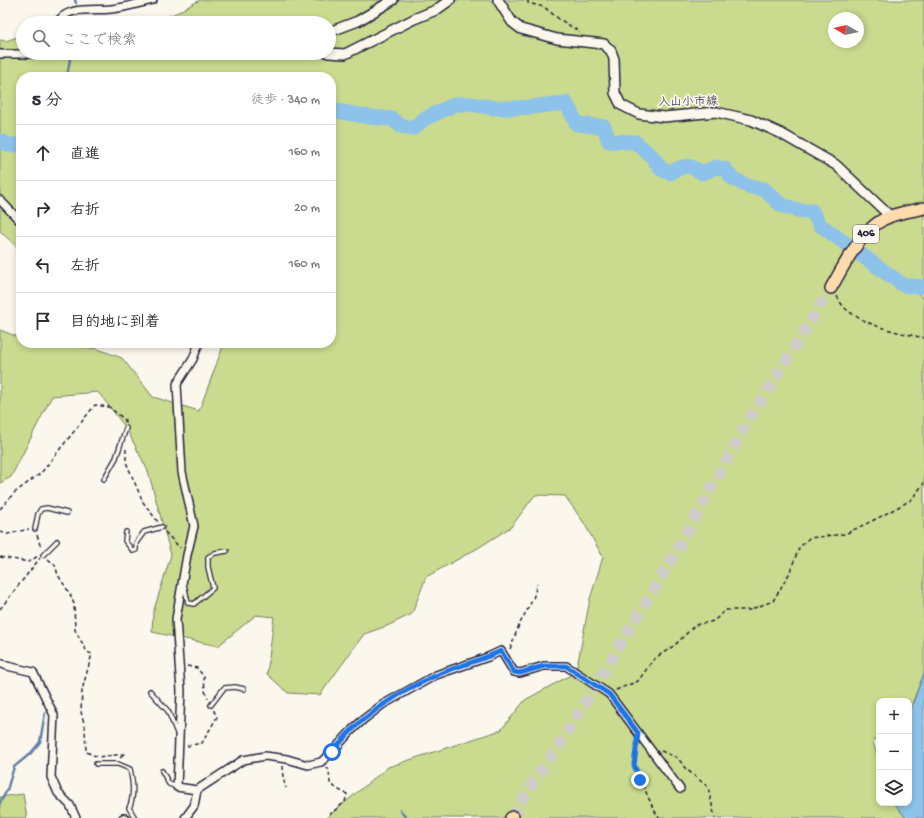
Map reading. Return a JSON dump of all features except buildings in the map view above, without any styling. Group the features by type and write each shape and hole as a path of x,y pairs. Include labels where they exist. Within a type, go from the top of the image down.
{"highway":[{"name":"406","path":"831,288 849,256 871,228 890,216 924,208"}],"main road":[{"path":"336,29 358,21 392,0"},
{"path":"336,53 345,54 414,19 436,10 450,0"},
{"name":"入山小市線","path":"498,0 512,22 521,29 570,41 604,44 611,51 614,59 615,93 621,105 638,114 664,117 716,112 751,120 780,133 836,165 890,216"}],"street":[{"path":"118,8 125,0"},
{"path":"61,16 75,10 111,9 153,0"},
{"path":"0,54 16,54"},
{"path":"0,200 16,217"},
{"path":"197,348 193,359 177,384 182,472 194,526 187,555 176,619 181,692 177,787 197,790 243,760 265,756 292,760 308,765 321,762 352,730 382,705 436,675 501,651 514,672 520,673 544,666 566,666 609,694 680,789"},
{"path":"0,663 32,672 54,715 51,777 58,793 70,805 76,818"},
{"path":"185,818 194,806 197,790"}],"lane":[{"path":"104,479 116,458 126,428"},
{"path":"35,529 38,514 41,509 47,508 67,513"},
{"path":"126,532 125,541 133,551 136,550 136,543 144,532 162,527"},
{"path":"43,554 57,541"},
{"path":"183,579 188,604 194,604 213,588 208,567 208,557 215,553 227,551"},
{"path":"212,705 224,688 235,686 244,689"},
{"path":"150,691 168,711 179,738"},
{"path":"96,764 118,764 130,769 133,800 129,808 135,818"},
{"path":"162,771 169,784 177,787"}],"path":[{"path":"528,0 528,3 544,7 559,20 585,35 590,42"},
{"path":"831,288 845,308 867,322 898,332 924,338"},
{"path":"0,509 14,494 41,473 94,405 109,407 125,420 126,428"},
{"path":"126,446 126,462 142,502 187,555"},
{"path":"609,694 638,681 654,660 675,645 695,625 714,621 725,610 749,610 773,601 789,574 799,548 810,538 845,534 911,500 924,483"},
{"path":"0,532 8,534 31,528 35,529 43,554 55,565 58,575 70,594 74,604 75,630 87,652 92,654 82,690 81,712 85,727 86,752 98,757 125,754 118,760 126,768"},
{"path":"0,557 29,562 43,554"},
{"path":"0,609 43,554"},
{"path":"507,659 519,625 533,599 538,584"},
{"path":"179,667 190,666 197,668 204,677 205,691 217,717 202,743 186,746 179,738"},
{"path":"638,733 634,765 659,818"},
{"path":"651,750 662,751 678,758 685,768 708,787 715,818"},
{"path":"286,788 283,778 282,764 292,760"},
{"path":"321,762 329,770 330,783 348,794 345,802 330,814"}],"green space":[{"path":"200,0 924,0 924,282 908,284 906,287 915,289 921,297 924,297 924,673 912,703 912,698 876,698 876,739 873,742 876,752 876,806 896,806 906,818 326,818 388,767 501,730 525,700 576,672 590,599 603,557 584,523 565,496 535,495 511,527 478,548 426,577 412,614 387,626 364,634 320,695 288,693 267,674 274,617 256,615 218,646 152,632 153,613 171,555 148,471 126,428 98,392 52,396 11,477 0,483 0,330 16,336 16,348 90,348 98,349 122,358 153,397 199,411 222,348 336,348 336,72 16,72 16,246 0,231 0,40 6,41 16,37 16,60 336,60 336,16 169,16"},
{"path":"23,794 27,818 0,818 0,797"}],"water":[{"path":"924,673 924,818 906,818 896,806 912,806 912,706"}],"waterway":[{"path":"68,72 70,60"},
{"path":"336,111 392,119 401,126 414,128 424,119 456,104 470,104 496,108 514,108 566,103 577,124 604,127 609,141 635,142 653,157 661,169 670,173 686,166 689,166 702,173 716,167 725,169 732,178 747,186 764,189 781,205 801,211 812,211 820,225 903,285 924,287"},
{"path":"0,141 10,145 16,145"},
{"path":"0,803 7,790 14,767 31,753 40,742 45,713"},
{"path":"400,810 406,818"}],"tunnel":[{"path":"513,817 535,779 562,741 676,552 750,418 831,288"}],"route":[{"path":"332,752 364,719 382,705 407,690 436,675 501,651 514,672 520,673 550,665 566,666 609,694 638,733 634,765 640,780"}]}
